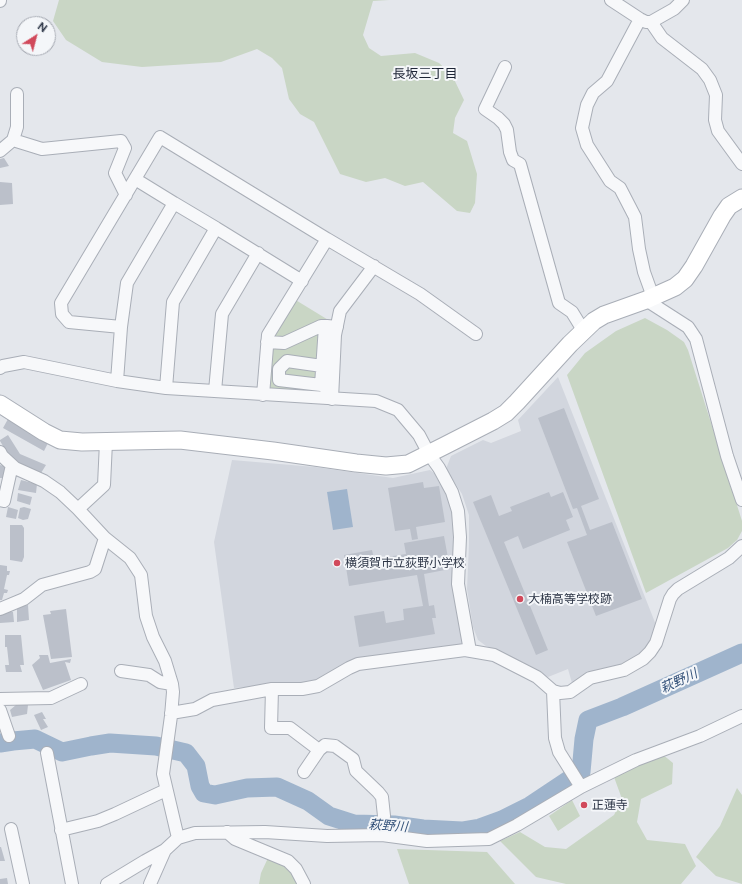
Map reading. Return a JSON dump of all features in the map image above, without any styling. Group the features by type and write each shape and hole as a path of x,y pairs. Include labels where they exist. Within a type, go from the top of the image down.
{"street":[{"path":"611,0 645,20 662,38 702,69 710,80 716,95 715,120 718,131 742,164"},
{"path":"683,0 674,9 645,20 607,81 593,93 587,105 582,128 587,145 610,181 620,188 635,217 639,249 650,299 688,326 696,339 727,456 739,480 742,500"},
{"path":"505,67 485,109 498,118 507,130 510,152 513,160 520,164 559,303 572,312 583,330"},
{"path":"0,151 12,140 17,127 17,94"},
{"path":"121,327 69,322 62,314 61,303 160,137 420,294 476,334"},
{"path":"12,140 42,149 121,141 125,148 115,173 126,195"},
{"path":"136,179 302,281"},
{"path":"0,404 44,432 60,440 106,442 164,439 180,440 273,451 356,464 386,466 408,464 506,413 583,330 604,315 650,299 674,287 685,279 729,206 742,198"},
{"path":"117,381 121,327 127,283 174,203"},
{"path":"166,388 173,302 216,228"},
{"path":"263,395 268,335 327,239"},
{"path":"215,391 222,314 258,253"},
{"path":"321,385 322,366 331,326 340,311 374,266"},
{"path":"267,342 284,343 321,326 331,326"},
{"path":"331,326 332,395"},
{"path":"284,343 279,352 286,361 322,366"},
{"path":"286,361 279,369 279,380 321,385 332,395"},
{"path":"0,368 2,366 24,362 117,381 166,388 263,395 332,395 376,401 398,410 419,435 429,454 440,468 452,492 458,511 460,537 458,584 470,651"},
{"path":"78,509 104,485 106,442"},
{"path":"0,452 14,468 44,480 60,492 105,538 130,558 141,575 146,616 153,637 165,661 172,684 171,713 163,774 178,838"},
{"path":"0,500 4,501 12,465"},
{"path":"0,609 24,599 42,585 90,572 95,568 105,538"},
{"path":"171,713 195,710 212,700 272,690 302,690 318,686 348,668 358,664 465,650 494,655 538,677 553,691 560,693 570,692 590,678 624,670 643,658 650,652 656,643 673,594 678,589 729,558 742,546"},
{"path":"121,671 149,676 160,682 172,684"},
{"path":"0,699 51,698 81,684"},
{"path":"272,690 271,728 290,728 319,750"},
{"path":"553,691 555,738 559,752 581,786"},
{"path":"0,710 9,736"},
{"path":"107,884 166,850 178,838 194,833 265,832 327,836 383,832 427,841 488,839 517,825 581,786 636,760 741,719"},
{"path":"304,772 319,750 325,746 335,746 353,759 356,771 382,797 384,816 383,832"},
{"path":"46,753 72,884"},
{"path":"61,830 98,821 166,790"},
{"path":"11,829 23,884"},
{"path":"227,832 236,839 288,861 296,869 304,884"},
{"path":"150,884 166,850"}],"shaded area":[{"path":"558,377 656,625 652,639 646,648 637,656 619,665 595,670 585,674 572,683 568,669 548,677 522,662 486,646 478,640 473,627 467,589 469,515 462,494 446,469 451,456 483,440 491,443 521,431 518,420"},
{"name":"横須賀市立荻野小学校","path":"232,460 315,467 393,478 430,470 434,473 452,505 466,642 461,649 356,663 302,689 234,688 214,542"}],"green space":[{"path":"59,0 389,0 373,1 363,35 369,48 381,56 415,53 439,63 452,75 464,100 455,118 453,133 467,141 477,174 475,203 470,213 457,211 423,182 405,186 385,178 366,182 340,174 314,122 300,114 289,99 282,68 272,58 257,49 221,62 142,67 102,62 66,40 56,25 56,16 54,16"},
{"path":"294,299 330,321 326,394 269,390 274,335"},
{"path":"645,318 667,330 684,342 688,350 742,521 742,531 737,540 728,548 646,593 567,375 585,353 616,331"},
{"path":"662,754 673,763 672,784 641,799 637,822 647,840 685,844 696,866 681,884 566,884 536,877 500,841 520,832 545,847 566,849 614,815 622,799 614,777"},
{"path":"737,788 742,795 742,884 716,876 696,857 720,826"},
{"path":"572,800 580,816 558,831 549,816"},
{"path":"397,849 487,852 515,884 409,884"},
{"path":"268,858 285,864 293,874 298,884 259,884 261,873"}],"water":[{"path":"347,489 353,527 333,530 327,492"}],"building":[{"path":"4,158 9,166 0,168 0,159"},
{"path":"0,182 12,183 13,204 0,205"},
{"path":"564,408 599,499 581,506 590,530 612,522 642,599 596,616 567,542 587,535 577,508 573,509 538,418"},
{"path":"8,419 48,443 44,451 3,428"},
{"path":"8,435 20,454 46,465 41,473 11,459 0,441"},
{"path":"0,465 8,469 5,478 0,478"},
{"path":"21,480 37,484 36,493 18,490"},
{"path":"423,482 424,488 439,486 445,522 416,527 418,539 412,540 410,529 395,531 388,488"},
{"name":"大楠高等学校跡","path":"549,492 551,497 563,492 573,517 566,520 570,530 523,549 518,536 504,542 548,650 536,655 473,502 491,495 499,516 512,511 510,507"},
{"path":"18,493 32,497 30,505 17,501"},
{"path":"8,507 18,510 16,519 6,517"},
{"path":"24,507 31,509 28,519 23,520 18,518 20,508"},
{"path":"10,525 22,525 24,528 24,557 22,562 10,560"},
{"path":"444,536 450,569 424,574 429,606 434,605 436,618 432,618 435,634 359,647 354,616 384,611 386,623 404,620 403,609 423,606 417,575 349,586 344,555 372,550 374,559 406,554 404,543"},
{"path":"0,565 7,566 7,571 10,571 9,575 7,575 4,589 8,590 7,593 4,593 2,600 0,600"},
{"path":"28,605 29,620 17,622 17,609"},
{"path":"66,609 72,657 51,659 43,615 51,614 50,611"},
{"path":"3,612 13,612 14,622 0,623 0,616"},
{"path":"5,635 21,635 24,665 20,665 22,672 6,672 5,665 9,665 7,647 5,647"},
{"path":"39,655 48,655 50,663 71,659 70,663 65,662 71,680 43,690 32,665 40,658"},
{"path":"16,705 28,705 27,714 12,717 10,710"},
{"path":"42,712 46,719 43,719 48,727 41,730 34,715"},
{"path":"1,847 5,861 0,861"},
{"path":"7,878 8,884 0,884 0,879"}],"waterway":[{"name":"萩野川","path":"0,743 35,739 62,752 110,743 156,746 186,753 196,766 200,786 204,793 215,795 247,788 277,787 308,801 329,816 354,824 394,825 423,829 462,831 480,828 502,820 530,806 581,772 584,739 588,720 622,707 742,653"}],"place":[{"name":"横須賀市立荻野小学校","path":"337,563"},
{"name":"大楠高等学校跡","path":"520,599"},
{"name":"正蓮寺","path":"584,805"}],"district":[{"name":"長坂三丁目","path":"425,74"}]}
